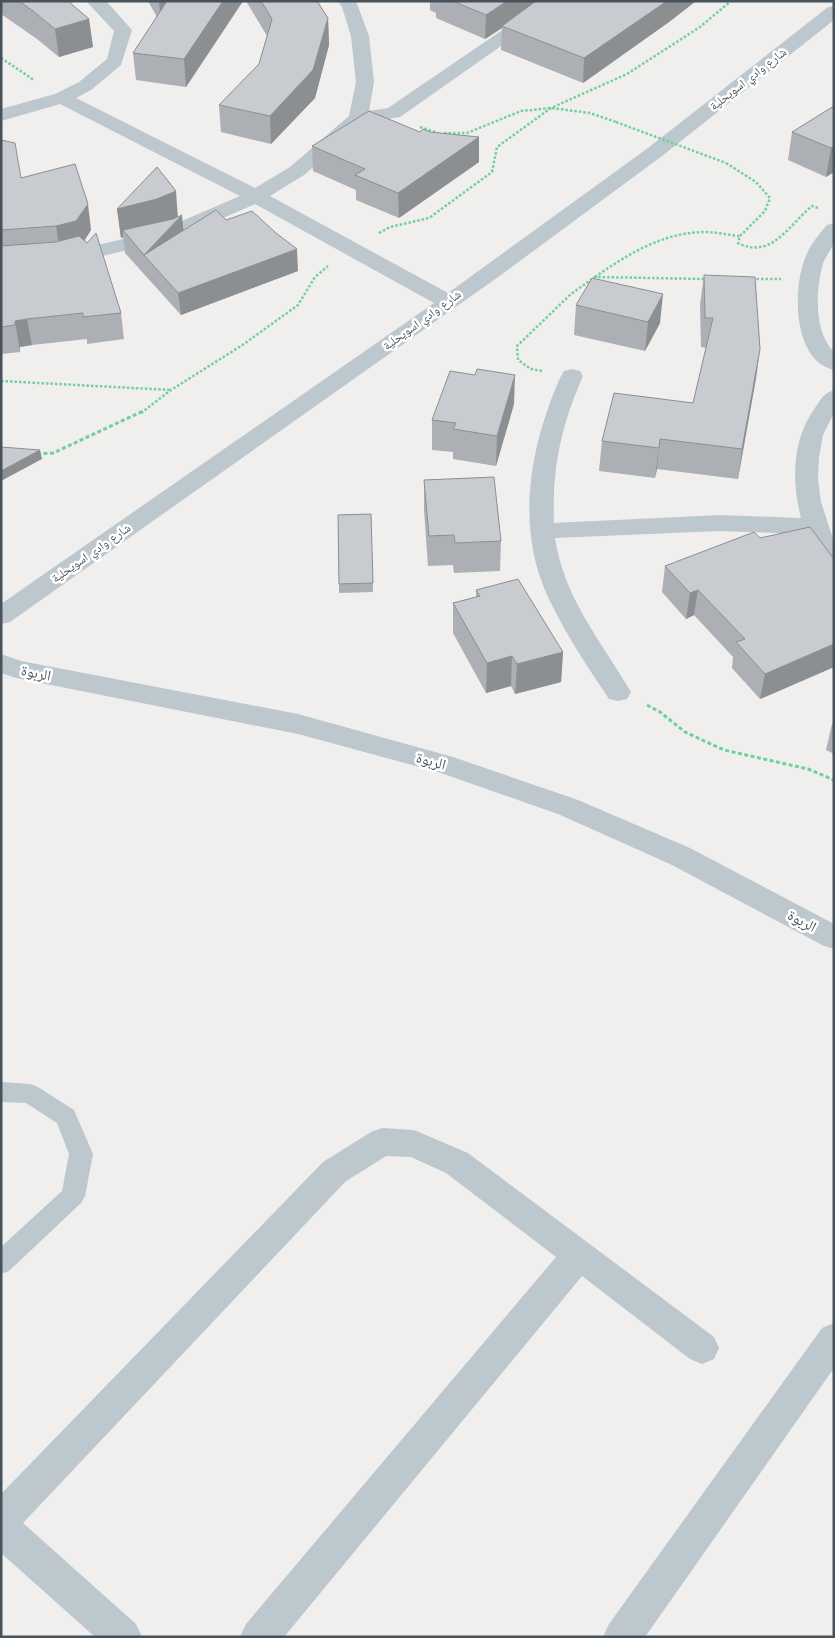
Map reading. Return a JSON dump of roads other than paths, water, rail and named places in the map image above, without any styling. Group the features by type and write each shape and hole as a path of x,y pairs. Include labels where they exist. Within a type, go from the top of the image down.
{"street":[{"path":"1,115 62,98 85,86 115,61 123,30 94,1"},
{"path":"346,1 350,5 360,36 364,82 358,118"},
{"path":"1,264 60,260 168,235 256,196 297,171 358,118 393,113 557,1"},
{"name":"شارع وادي اسويحلية","path":"1,616 326,390 448,302 654,152 834,12"},
{"path":"62,98 256,196 448,302"},
{"path":"834,229 815,257 810,279 808,311 813,339 821,353 834,364"},
{"path":"572,376 550,430 544,454 540,495 543,549 553,585 569,617 618,692"},
{"path":"834,397 825,407 813,430 807,453 806,482 810,512 819,539 834,564"},
{"path":"542,531 719,523 815,526"},
{"name":"الربوة","path":"1,663 16,669 117,690 298,724 444,764 568,807 680,856 834,938"},
{"path":"1,1520 334,1172 382,1142 414,1144 457,1163 702,1348"},
{"path":"259,1637 579,1255"},
{"path":"622,1637 834,1339"},
{"path":"1,1528 123,1637"}],"lane":[{"path":"1,1092 30,1094 66,1117 81,1154 73,1196 1,1263"}]}
